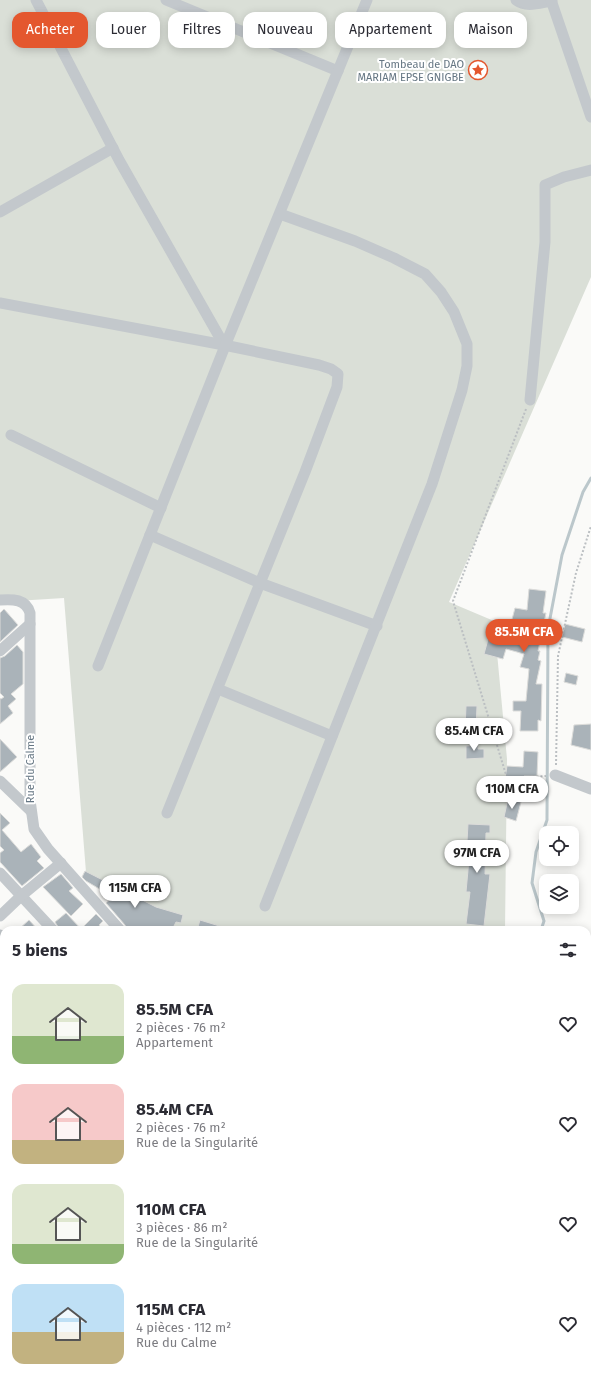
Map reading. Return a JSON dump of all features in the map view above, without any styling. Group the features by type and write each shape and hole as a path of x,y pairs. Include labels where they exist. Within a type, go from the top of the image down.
{"street":[{"path":"36,0 113,148 224,345"},
{"path":"166,0 180,3 338,71"},
{"path":"98,666 224,345 280,214 367,0"},
{"path":"516,0 524,4 533,5 551,0 591,117"},
{"path":"0,212 113,148"},
{"path":"530,400 545,242 545,185 564,177 591,170"},
{"path":"265,906 432,484 452,425 466,372 467,344 454,312 441,292 425,274 394,258 355,241 280,214"},
{"path":"0,303 224,345 319,365 331,369 338,374 339,379 305,472 218,684 218,689 166,813"},
{"path":"11,435 161,508"},
{"path":"150,535 260,583 377,626"},
{"name":"Rue du Calme","path":"0,600 12,599 25,604 28,607 30,624 31,811 34,829 61,863 116,926"},
{"path":"0,651 30,624"},
{"path":"218,689 332,736"},
{"path":"556,775 591,789"},
{"path":"0,781 31,811"},
{"path":"0,916 21,896 61,863"},
{"path":"0,873 48,926"}],"path":[{"path":"530,400 452,601 507,778 556,775 558,656 576,573 591,526"}],"shaded area":[{"path":"0,0 591,0 591,277 449,602 494,621 507,759 505,926 139,926 86,872 64,598 0,602"}],"building":[{"path":"529,589 546,591 543,613 546,613 538,651 540,651 538,660 541,661 536,684 542,684 541,721 538,720 538,731 520,731 521,711 513,711 513,701 526,701 529,669 520,667 524,654 506,649 503,659 484,654 490,632 494,633 496,624 510,627 515,608 527,610"},
{"path":"4,609 18,625 0,642 0,613"},
{"path":"565,624 585,629 582,642 562,637"},
{"path":"17,645 23,652 23,684 11,694 16,699 8,706 13,713 0,724 0,698 1,699 4,697 0,693 0,658 5,656"},
{"path":"566,673 578,676 576,685 564,682"},
{"path":"466,706 477,706 476,730 465,729"},
{"path":"591,724 591,750 571,745 574,725"},
{"path":"0,739 17,757 0,772"},
{"path":"478,745 478,749 484,749 484,758 466,759 466,746"},
{"path":"524,751 538,752 537,776 524,776 524,786 504,785 507,766 523,767"},
{"path":"508,799 521,802 516,821 504,817"},
{"path":"0,813 10,823 2,830 21,852 31,844 41,857 37,861 44,868 22,886 0,862 0,853 4,850 0,846"},
{"path":"468,824 490,825 490,833 486,833 485,874 490,874 484,926 466,924 470,892 466,892 469,859 466,859"},
{"path":"85,871 156,907 183,915 181,923 176,922 174,926 125,926 106,903 113,897 82,877"},
{"path":"61,874 73,888 69,891 83,904 71,916 43,887"},
{"path":"66,913 78,926 58,926 55,922"},
{"path":"96,914 103,921 99,925 100,926 84,926"},
{"path":"29,920 34,926 22,926"},
{"path":"200,920 220,926 198,926"}],"waterway":[{"path":"542,926 544,921 532,883 536,852 547,820 548,629 562,555 583,492 591,478"}],"place":[{"name":"Tombeau de DAO MARIAM EPSE GNIGBE","path":"478,70"}]}
